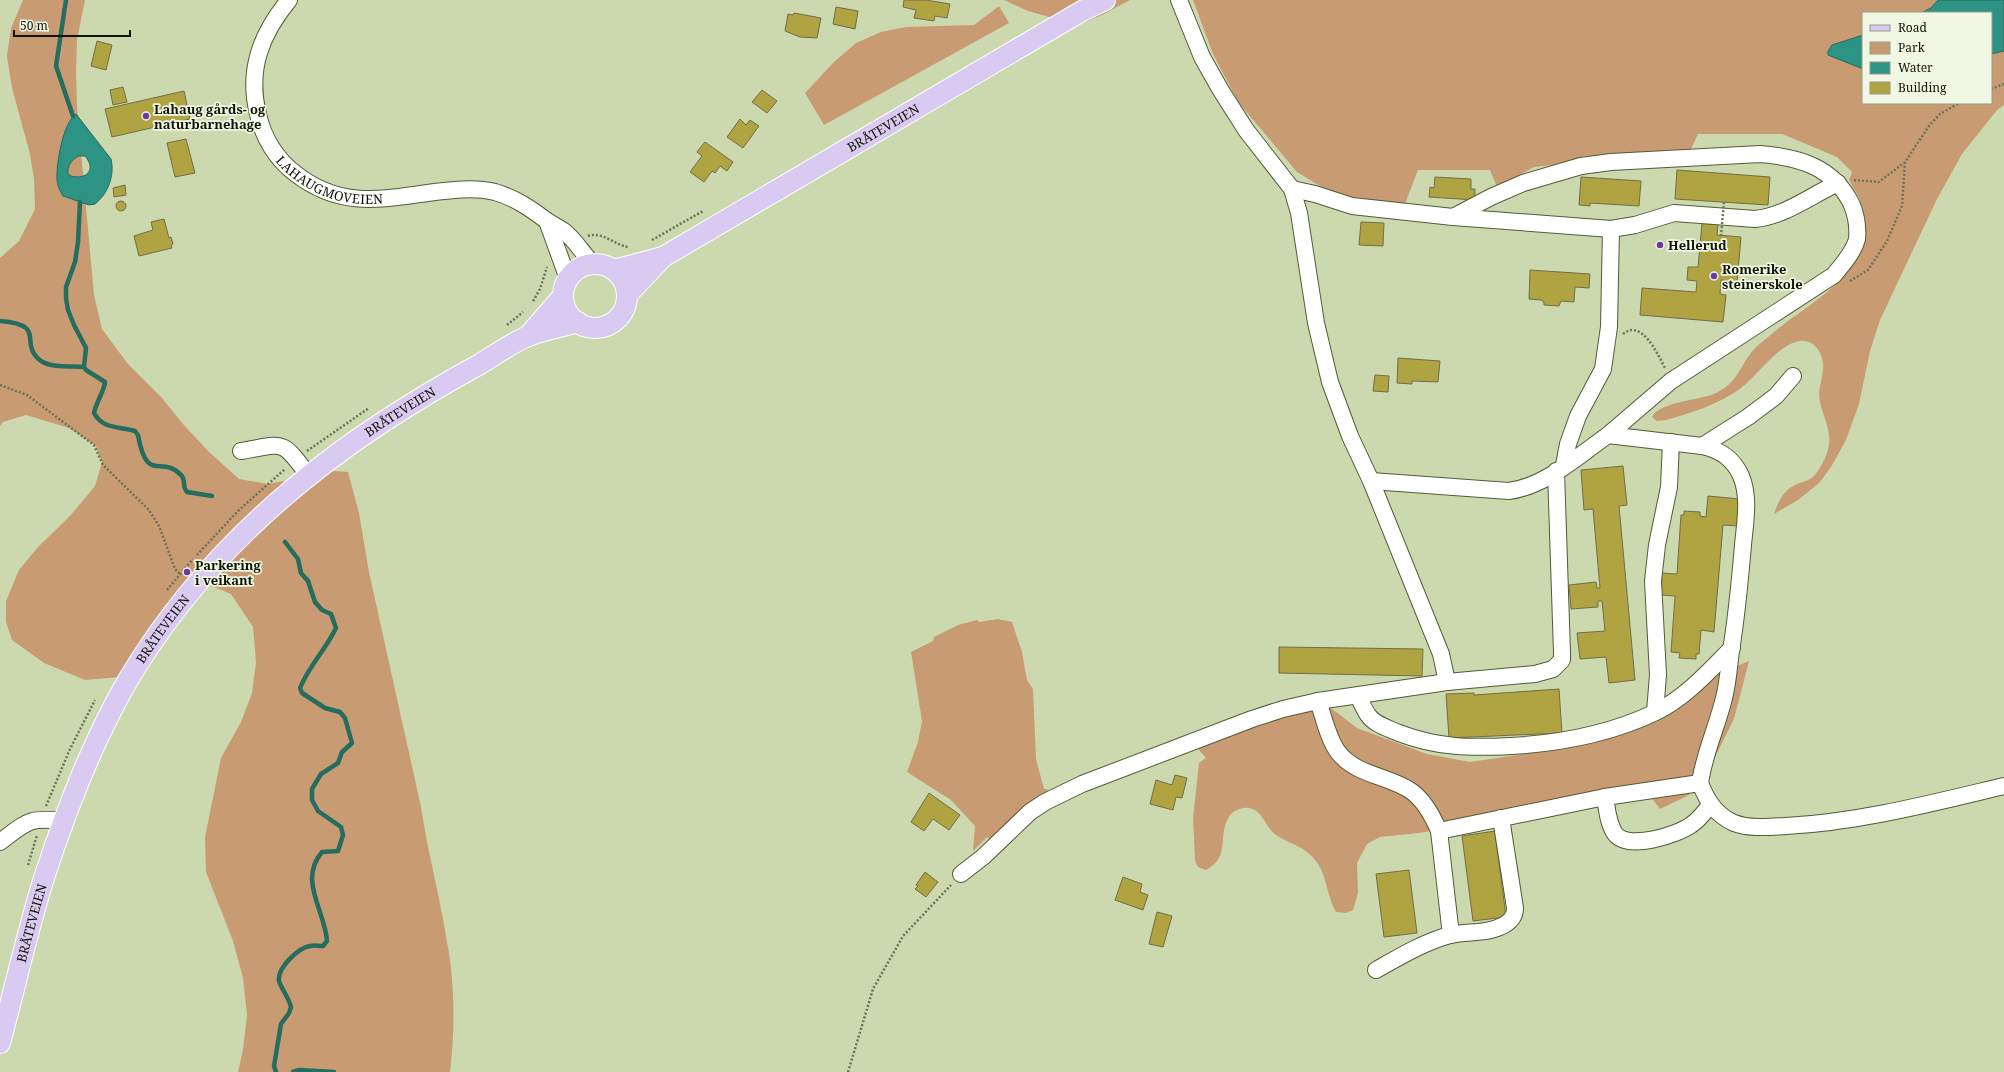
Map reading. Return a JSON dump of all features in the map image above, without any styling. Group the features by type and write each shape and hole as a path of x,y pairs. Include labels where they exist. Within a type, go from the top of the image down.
{"main road":[{"name":"BRÅTEVEIEN","path":"614,270 663,257 1082,11 1104,0"},
{"name":"BRÅTEVEIEN","path":"627,295 663,257"},
{"path":"593,264 607,266 614,270 623,281 627,295 621,314 615,321 606,326 597,327 578,322 567,311 566,288 579,268 593,264"},
{"name":"BRÅTEVEIEN","path":"528,336 566,288"},
{"name":"BRÅTEVEIEN","path":"0,1043 43,881 63,821 101,730 124,687 156,637 187,580 244,532 302,468 528,336 578,322"}],"street":[{"name":"LAHAUGMOVEIEN","path":"289,0 272,21 261,43 254,68 256,108 263,131 274,151 289,169 320,189 356,200 391,199 451,190 493,191 521,202 547,221 566,232 593,264"},
{"path":"1178,0 1202,57 1220,89 1246,130 1292,189 1299,213 1316,323 1330,382 1350,436 1371,481 1441,654 1447,682"},
{"path":"1371,481 1509,491 1523,489 1560,468 1608,435 1671,381 1834,275 1843,263 1856,240 1857,226 1854,211 1848,196 1834,179 1800,161 1782,156 1760,154 1611,162 1581,166 1523,183 1491,197 1453,217"},
{"path":"1292,189 1315,194 1352,206 1453,217 1611,229 1636,225 1674,213 1754,219 1768,218 1814,194 1834,179"},
{"path":"547,221 566,288"},
{"path":"961,874 983,857 1030,812 1063,793 1252,719 1283,709 1318,701 1447,682 1535,674 1553,669 1562,660 1560,468 1578,416 1603,370 1609,327 1611,229"},
{"path":"1702,446 1748,417 1776,396 1792,376"},
{"path":"1608,435 1714,448 1734,463 1741,476 1745,491 1739,604 1725,696 1702,767 1700,783 1710,805 1724,817 1735,823 1762,827 1800,825 1853,819 1898,811 2004,786"},
{"path":"1656,712 1658,675 1653,580 1657,545 1669,487 1671,442"},
{"path":"241,451 277,445 288,449 302,468"},
{"path":"1358,696 1368,715 1380,725 1413,738 1445,746 1477,748 1549,744 1591,736 1656,712 1692,688 1732,648"},
{"path":"1318,701 1332,743 1347,761 1411,791 1427,808 1439,831 1451,935"},
{"path":"1439,831 1605,797 1700,783"},
{"path":"1605,797 1612,828 1622,839 1631,842 1658,838 1690,826 1700,818 1710,805"},
{"path":"1376,970 1402,956 1451,935 1484,931 1503,926 1509,922 1515,913 1501,818"},
{"path":"0,842 25,824 42,819 63,821"}],"path":[{"path":"1992,89 2004,84"},
{"path":"1834,179 1879,182 1905,162 1929,126 1940,114 1957,104"},
{"path":"1822,284 1830,287 1847,283 1868,270 1887,241 1902,206 1905,162"},
{"path":"1721,236 1724,202"},
{"path":"649,242 710,207"},
{"path":"582,238 596,234 621,246 634,247"},
{"path":"530,306 540,289 548,262"},
{"path":"505,326 526,310"},
{"path":"1622,335 1628,330 1634,330 1642,334 1650,342 1671,381"},
{"path":"0,385 27,395 94,445 103,466 149,510 159,526 175,569 187,580"},
{"path":"166,591 187,580 238,511 302,468 373,406"},
{"path":"27,868 42,819 70,749 99,693"},
{"path":"848,1072 873,989 903,936 961,874"}],"green space":[{"path":"23,0 85,0 77,40 77,107 94,295 102,329 128,364 162,398 183,424 209,452 239,479 268,484 334,471 348,472 359,513 369,572 421,807 450,958 453,990 453,1039 450,1072 238,1072 243,1050 247,1015 243,978 233,941 206,872 205,837 221,758 241,722 252,693 256,662 253,627 231,594 209,585 120,677 85,680 44,663 12,640 6,622 6,601 19,570 38,547 70,516 95,486 102,462 96,446 69,428 26,415 3,422 0,426 0,258 19,241 35,209 34,179 30,154 12,88 7,56 11,28"},
{"path":"1004,0 1130,0 1102,15 1078,25 1028,11"},
{"path":"1193,0 2004,0 2004,105 1997,110 1962,154 1937,199 1880,320 1870,351 1859,404 1846,440 1831,467 1819,483 1798,500 1774,514 1779,501 1787,490 1814,476 1826,456 1828,449 1828,428 1821,407 1819,393 1823,363 1822,357 1816,347 1811,343 1802,341 1793,343 1783,349 1773,356 1741,388 1724,399 1695,411 1666,420 1657,421 1652,417 1656,412 1663,408 1716,393 1729,385 1757,347 1784,324 1821,297 1838,282 1852,266 1861,248 1864,226 1860,201 1849,180 1852,172 1837,157 1782,134 1698,134 1690,151 1534,167 1497,187 1490,170 1418,170 1403,209 1336,196 1297,172 1238,102 1213,54"},
{"path":"999,6 1009,23 824,125 805,93 834,62 856,43 881,32 906,27 974,25"},
{"path":"998,619 1012,622 1022,652 1027,680 1033,689 1036,759 1044,789 1048,789 1040,804 998,845 987,837 973,851 975,826 951,800 907,772 918,742 922,721 911,652 933,641 934,637 958,625 977,620 979,622"},
{"path":"1749,661 1734,719 1716,755 1689,795 1660,809 1650,796 1419,833 1380,837 1367,844 1357,863 1358,893 1353,910 1346,913 1336,912 1321,869 1309,853 1276,835 1268,827 1259,813 1250,808 1239,809 1230,815 1224,830 1221,852 1219,858 1214,864 1206,870 1198,867 1195,861 1193,818 1199,763 1206,758 1193,743 1213,730 1327,705 1357,728 1427,754 1470,762 1525,754 1566,743 1694,690 1720,673"}],"water":[{"path":"1938,0 2004,0 2004,51 1992,54 1992,12 1923,12 1931,8"},
{"path":"1862,35 1862,69 1828,55 1828,51 1832,45"},
{"path":"76,114 111,159 112,171 107,190 95,204 89,205 63,196 58,186 57,173 59,154 64,134 71,119","holes":["85,156 90,166 88,173 81,177 71,176 68,174 68,168 72,161 76,157"]}],"building":[{"path":"904,0 926,0 950,4 947,18 935,16 934,21 914,18 916,10 903,7"},
{"path":"836,7 858,11 855,29 833,24"},
{"path":"794,13 821,18 817,38 800,37 785,31 788,14 793,15"},
{"path":"97,41 112,45 106,70 91,66"},
{"path":"123,87 127,102 113,105 110,90"},
{"path":"762,90 777,101 767,113 752,102"},
{"path":"184,91 190,119 112,137 105,109"},
{"path":"740,119 746,125 750,120 759,126 743,148 727,137"},
{"path":"186,139 195,173 175,177 167,143"},
{"path":"705,142 733,162 727,171 720,166 715,173 712,171 704,182 690,172 702,156 697,152"},
{"path":"1677,170 1770,177 1768,205 1675,199"},
{"path":"1435,177 1471,179 1471,189 1475,189 1475,200 1429,197 1430,187 1434,188"},
{"path":"1581,177 1641,181 1639,206 1590,203 1590,206 1579,205"},
{"path":"125,185 126,195 114,197 113,188"},
{"path":"121,201 126,206 121,211 116,206"},
{"path":"164,219 169,238 171,237 173,244 171,245 172,248 139,256 134,236 153,230 151,222"},
{"path":"1361,222 1384,223 1383,246 1359,245"},
{"path":"1702,223 1718,224 1717,235 1741,237 1737,282 1721,280 1720,294 1726,295 1723,322 1640,315 1642,288 1696,292 1697,281 1687,280 1688,267 1698,267"},
{"path":"1530,270 1590,274 1589,288 1575,287 1574,302 1561,301 1559,306 1544,305 1544,302 1541,300 1529,299"},
{"path":"1398,358 1440,361 1438,382 1412,381 1412,384 1397,383"},
{"path":"1375,375 1389,376 1388,392 1373,391"},
{"path":"1623,466 1627,505 1619,506 1635,680 1609,683 1606,657 1580,659 1577,633 1605,631 1602,601 1598,601 1598,607 1571,609 1569,585 1596,582 1597,588 1600,588 1593,509 1584,510 1581,470"},
{"path":"1708,496 1740,499 1738,526 1723,525 1714,632 1701,630 1699,654 1696,654 1696,659 1679,658 1680,653 1671,652 1675,596 1661,595 1662,573 1677,574 1681,515 1684,515 1684,511 1700,512 1700,516 1706,517"},
{"path":"1279,647 1423,649 1422,676 1279,673"},
{"path":"1559,689 1562,733 1449,738 1446,694 1474,693 1474,695"},
{"path":"1175,775 1187,778 1182,798 1176,797 1173,810 1150,804 1156,780 1172,785"},
{"path":"929,793 960,815 949,830 933,819 924,831 911,822"},
{"path":"1495,831 1506,917 1473,921 1462,836"},
{"path":"1409,870 1417,933 1384,937 1376,874"},
{"path":"925,872 938,882 926,897 915,889"},
{"path":"1123,877 1142,884 1140,892 1148,895 1143,910 1115,900"},
{"path":"1157,912 1172,916 1163,947 1149,944"}],"waterway":[{"path":"66,0 56,66 73,116"},
{"path":"80,202 78,242 75,262 66,287 66,298 68,310 86,348 84,367 86,370 105,382 94,413 107,425 135,431 138,435 146,459 150,464 174,469 181,475 187,492 212,496"},
{"path":"0,321 24,326 30,336 31,348 34,354 41,361 56,366 84,367"},
{"path":"276,1072 274,1066 281,1024 289,1013 291,1007 279,981 279,976 281,970 289,959 300,950 310,946 323,946 327,941 315,896 312,874 315,863 322,852 338,851 343,835 341,827 318,811 312,800 312,789 321,774 338,763 342,752 352,743 345,718 340,712 325,708 302,693 300,688 308,672 336,628 331,614 322,610 315,602 308,581 301,573 298,559 285,542"},
{"path":"293,1072 299,1070 334,1072"}],"place":[{"name":"Lahaug gårds- og naturbarnehage","path":"146,116"},
{"name":"Hellerud","path":"1660,245"},
{"name":"Romerike steinerskole","path":"1714,276"},
{"name":"Parkering i veikant","path":"187,572"}]}
